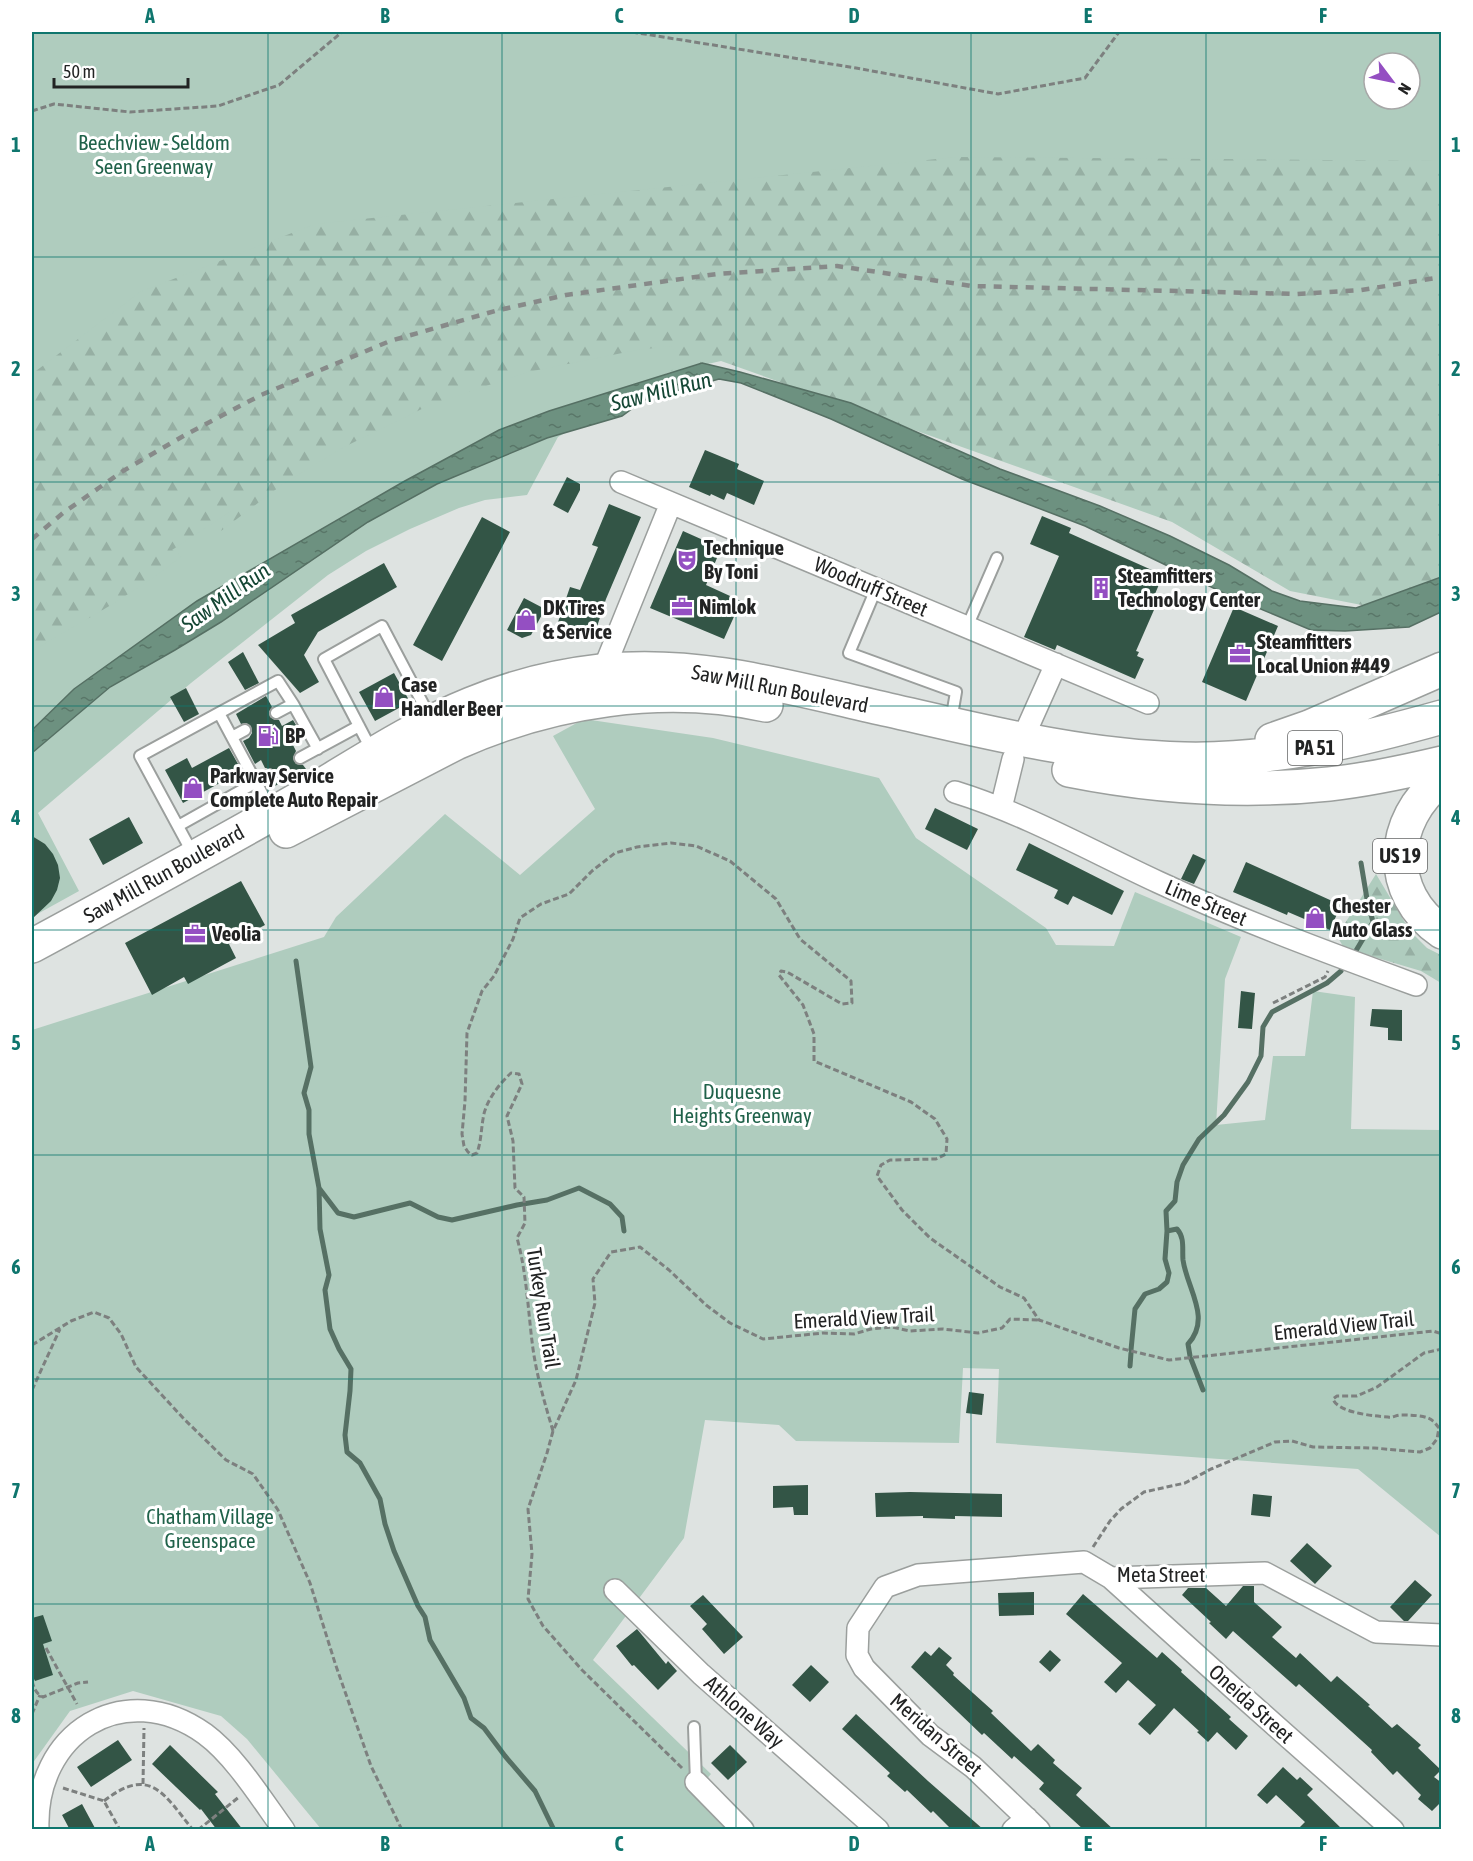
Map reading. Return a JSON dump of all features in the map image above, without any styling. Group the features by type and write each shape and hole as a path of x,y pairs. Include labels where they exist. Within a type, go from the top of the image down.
{"highway":[{"name":"Saw Mill Run Boulevard","path":"32,946 273,814 432,722 500,693 567,676 603,671 666,669 731,676 950,724 1017,750 1186,759 1237,757 1310,749 1378,735 1442,717"},
{"path":"1186,759 1277,739 1442,669"},
{"path":"573,705 603,671"},
{"name":"Saw Mill Run Boulevard","path":"32,970 290,828 456,743 509,722 573,705 665,695 729,699 1017,750 1142,782 1230,789 1331,784 1368,779 1442,763"},
{"name":"US 19","path":"1442,779 1423,797 1406,826 1400,861 1407,893 1416,909 1442,932"},
{"path":"32,926 140,887"}],"street":[{"name":"Woodruff Street","path":"621,482 1148,703"},
{"path":"603,671 671,504"},
{"path":"1001,808 1017,750 1056,664"},
{"name":"Lime Street","path":"955,792 1001,808 1160,883 1336,956 1416,985"},
{"name":"Meta Street","path":"1084,1562 1111,1578 1266,1573 1376,1632 1442,1635"},
{"name":"Meridan Street","path":"1026,1826 973,1767 930,1735 864,1668 857,1655 858,1628 885,1587 918,1575 1084,1562"},
{"name":"Oneida Street","path":"1111,1578 1393,1830"},
{"name":"Athlone Way","path":"615,1590 701,1674 878,1830"},
{"path":"38,1830 38,1812 43,1781 55,1757 67,1741 82,1728 100,1718 122,1712 145,1711 162,1714 189,1724 207,1735 238,1768 284,1830"},
{"path":"696,1782 743,1830"}],"lane":[{"path":"967,627 997,558"},
{"path":"876,589 849,653 956,692 950,724"},
{"path":"374,755 324,659 382,626 432,722"},
{"path":"195,857 140,756 278,681 318,748"},
{"path":"276,713 293,704"},
{"path":"219,713 273,814"},
{"path":"300,758 359,726"},
{"path":"232,737 245,730"},
{"path":"178,826 269,775"},
{"path":"694,1727 696,1782"}],"path":[{"path":"32,111 54,104 130,112 218,106 279,85 342,32"},
{"path":"632,32 856,68 998,94 1085,78 1119,32"},
{"name":"Turkey Run Trail","path":"553,1431 542,1395 523,1261 517,1238 525,1223 524,1197 514,1188 513,1141 507,1116 522,1084 519,1074 511,1073 492,1096 483,1116 480,1145 477,1153 472,1155 464,1146 462,1134 467,1033 482,991 494,976 513,939 520,918 541,904 569,894 592,870 615,853 637,847 671,843 696,846 730,861 776,899 800,939 851,981 852,1002 842,1004 787,972 781,971 779,975 803,1005 814,1034 814,1061 911,1102 935,1119 947,1139 946,1154 936,1159 890,1160 881,1165 877,1176 902,1210 930,1238 1000,1287 1024,1299 1039,1320"},
{"path":"1273,1003 1325,977 1336,956"},
{"name":"Emerald View Trail","path":"696,1782 582,1670 543,1626 528,1599 532,1554 528,1509 548,1453 553,1431 576,1380 595,1303 593,1279 611,1252 639,1247 669,1270 706,1305 730,1323 763,1340 823,1333 854,1334 871,1329 892,1327 910,1331 943,1329 978,1333 1002,1328 1010,1319 1039,1320 1119,1348 1169,1360 1433,1331 1442,1334"},
{"path":"32,1345 71,1321 94,1312 109,1318 121,1334 136,1367 184,1419 226,1460 253,1473 278,1510 310,1583 371,1766 402,1830"},
{"path":"32,1390 60,1328"},
{"path":"1084,1562 1110,1521 1144,1492 1185,1483 1231,1460 1275,1442 1293,1441 1313,1447 1374,1448 1420,1452 1430,1449 1437,1439 1439,1428 1434,1421 1399,1414 1391,1418 1353,1412 1340,1409 1333,1399 1336,1396 1358,1396 1377,1387 1424,1353 1442,1349"},
{"path":"46,1648 77,1704"},
{"path":"32,1681 35,1691 44,1696 88,1682"},
{"path":"32,1714 40,1695"},
{"path":"143,1784 145,1711"},
{"path":"43,1781 104,1801 120,1830"},
{"path":"104,1801 130,1785 143,1784 155,1788 164,1795 193,1830"},
{"path":"198,1830 252,1786"}],"green space":[{"name":"Beechview - Seldom Seen Greenway","path":"32,32 1441,32 1441,161 956,157 315,224 140,292 32,374"},
{"path":"83,32 1441,32 1441,579 1382,609 1290,591 1172,522 721,361 534,403 32,728 32,74"},
{"path":"672,346 682,364 558,437 527,495 485,500 459,508 366,551 328,575 191,683 38,813 79,891 32,917 32,653 37,648 147,581 182,556 172,550 231,511 221,531 283,484 344,447 432,404 528,372 637,350"},
{"name":"Duquesne Heights Greenway","path":"584,719 713,738 879,778 916,838 1046,928 1056,945 1114,946 1135,892 1241,937 1225,979 1216,1125 1265,1120 1273,1056 1305,1056 1313,991 1355,997 1351,1129 1441,1130 1441,1537 1358,1469 996,1443 999,1369 963,1368 959,1443 796,1441 779,1425 705,1420 684,1538 593,1660 711,1774 694,1793 730,1829 321,1829 247,1739 221,1716 133,1691 70,1711 32,1764 32,1030 324,937 336,917 445,814 520,875 595,809 553,736"},
{"path":"1376,874 1410,931 1427,948 1441,955 1441,983 1421,971 1344,948 1337,936"}],"water":[{"name":"Saw Mill Run","path":"702,363 851,403 1000,469 1100,506 1170,536 1229,565 1272,591 1300,601 1356,608 1441,577 1441,612 1409,627 1345,631 1311,630 1232,597 1085,526 962,479 831,419 741,383 719,379 644,400 622,416 547,438 437,484 368,522 221,622 110,687 32,753 32,730 74,689 197,601 403,482 499,430 549,411"}],"building":[{"path":"705,450 739,464 737,469 764,481 754,505 727,493 724,500 689,487"},
{"path":"567,477 580,484 580,490 568,513 553,505"},
{"path":"609,504 641,517 606,599 593,639 557,625 570,587 580,590 598,547 592,545"},
{"name":"Steamfitters Technology Center","path":"1042,516 1071,528 1069,533 1163,575 1152,601 1157,603 1136,651 1139,652 1137,656 1144,659 1135,679 1057,645 1055,650 1024,637 1059,556 1030,544"},
{"path":"482,517 510,532 442,661 413,645"},
{"path":"683,531 721,548 706,585 741,601 724,639 650,608"},
{"path":"384,563 397,587 318,632 304,655 319,682 300,693 258,645 295,623 291,615"},
{"name":"DK Tires & Service","path":"524,598 545,609 531,635 522,638 507,630"},
{"name":"Steamfitters Local Union #449","path":"1234,607 1278,626 1246,701 1202,682"},
{"path":"243,652 259,683 245,690 228,662"},
{"name":"Case Handler Beer","path":"394,673 410,702 375,721 359,692"},
{"path":"186,688 199,714 184,722 170,697"},
{"name":"BP","path":"266,696 272,707 269,712 270,717 279,720 282,726 293,720 302,735 291,741 296,751 293,758 296,764 303,765 306,769 275,786 273,782 276,776 275,771 265,768 261,760 255,764 243,741 252,733 251,726 246,723 241,724 236,714"},
{"name":"Parkway Service Complete Auto Repair","path":"229,748 242,771 183,803 165,770 187,758 192,768"},
{"path":"935,808 978,829 967,850 925,829"},
{"path":"129,817 143,843 103,865 89,839"},
{"path":"32,836 45,844 53,854 60,878 51,901 32,919"},
{"path":"1029,843 1124,891 1112,915 1073,896 1068,905 1054,898 1058,890 1016,870"},
{"path":"1193,854 1206,860 1194,884 1181,879"},
{"path":"1246,862 1341,905 1330,930 1233,892"},
{"name":"Veolia","path":"241,881 265,925 229,944 236,958 188,984 184,977 152,995 125,943"},
{"path":"1241,991 1255,993 1252,1029 1238,1028"},
{"path":"1372,1009 1402,1010 1402,1041 1388,1040 1388,1028 1370,1026"},
{"path":"969,1392 984,1394 982,1415 966,1413"},
{"path":"808,1485 808,1515 794,1515 793,1507 773,1508 773,1486"},
{"path":"875,1493 1002,1494 1002,1517 955,1516 955,1519 923,1518 923,1516 876,1517"},
{"path":"1253,1494 1272,1496 1270,1517 1251,1515"},
{"path":"1307,1543 1332,1566 1315,1584 1290,1561"},
{"path":"1415,1580 1432,1595 1408,1621 1404,1621 1390,1607"},
{"path":"1243,1586 1254,1586 1254,1602 1282,1627 1272,1637 1296,1658 1300,1653 1331,1682 1337,1676 1392,1728 1397,1724 1421,1745 1418,1748 1441,1770 1434,1777 1442,1783 1442,1801 1432,1811 1418,1799 1421,1795 1397,1771 1393,1775 1371,1752 1372,1750 1299,1684 1296,1687 1233,1631 1226,1639 1182,1595 1188,1588 1206,1588 1226,1606"},
{"path":"1034,1592 1034,1615 999,1616 998,1593"},
{"path":"1083,1594 1157,1658 1162,1652 1231,1717 1229,1719 1248,1736 1236,1750 1217,1732 1208,1742 1174,1708 1150,1735 1138,1724 1156,1705 1128,1680 1116,1693 1104,1682 1122,1663 1066,1614"},
{"path":"703,1595 743,1637 724,1654 702,1629 707,1624 690,1606"},
{"path":"43,1615 52,1641 43,1644 53,1675 35,1681 32,1680 32,1618"},
{"path":"637,1629 666,1664 668,1661 677,1671 658,1690 634,1665 632,1666 616,1646"},
{"path":"939,1647 952,1658 946,1665 954,1673 953,1675 993,1711 991,1713 1031,1751 1038,1744 1055,1760 1053,1763 1082,1788 1076,1795 1114,1830 1084,1830 1039,1789 1044,1783 1014,1756 1012,1759 984,1733 982,1735 911,1667 925,1651 931,1656"},
{"path":"1050,1650 1061,1660 1050,1672 1039,1662"},
{"path":"811,1665 829,1682 810,1702 792,1685"},
{"path":"856,1714 984,1830 952,1830 933,1811 931,1813 907,1790 905,1792 887,1776 890,1773 842,1729"},
{"path":"118,1740 132,1760 91,1787 77,1767"},
{"path":"170,1745 218,1792 215,1794 243,1830 217,1830 201,1809 152,1764"},
{"path":"730,1745 747,1762 728,1780 711,1763"},
{"path":"1283,1767 1297,1780 1300,1777 1313,1789 1307,1795 1343,1830 1297,1830 1305,1822 1276,1795 1267,1804 1257,1795"},
{"path":"82,1804 96,1830 70,1830 62,1815"}],"waterway":[{"path":"1354,954 1373,922 1361,863"},
{"path":"296,961 311,1067 304,1093 309,1110 309,1134 319,1188 338,1213 354,1217 410,1203 438,1217 452,1220 547,1200 579,1188 610,1204 622,1217 624,1231"},
{"path":"1131,1350 1135,1309 1145,1294 1159,1289 1167,1282 1169,1273 1165,1259 1166,1211 1175,1201 1177,1182 1183,1165 1199,1139 1224,1115 1248,1082 1261,1056 1263,1027 1272,1012 1327,983 1341,971"},
{"path":"319,1188 320,1229 329,1275 325,1290 330,1329 351,1369 345,1435 347,1452 360,1463 380,1499 394,1551 425,1617 430,1640 464,1698 471,1718 484,1728 535,1791 554,1830"},
{"path":"1167,1231 1177,1229 1181,1236 1185,1271 1196,1303 1198,1324 1188,1344 1190,1356"},
{"path":"1130,1366 1131,1353"},
{"path":"1191,1359 1203,1390"}],"railway":[{"path":"32,539 63,513 123,471 261,395 390,341 495,311 566,295 717,274 837,266 972,286 1297,294 1361,290 1442,277"}],"place":[{"name":"Technique By Toni","path":"687,560"},
{"name":"Steamfitters Technology Center","path":"1101,588"},
{"name":"Nimlok","path":"682,607"},
{"name":"DK Tires & Service","path":"526,620"},
{"name":"Steamfitters Local Union #449","path":"1240,654"},
{"name":"Case Handler Beer","path":"384,697"},
{"name":"BP","path":"268,736"},
{"name":"Parkway Service Complete Auto Repair","path":"193,788"},
{"name":"Chester Auto Glass","path":"1315,918"},
{"name":"Veolia","path":"195,934"}],"park label":[{"name":"Chatham Village Greenspace","path":"210,1529"}]}
